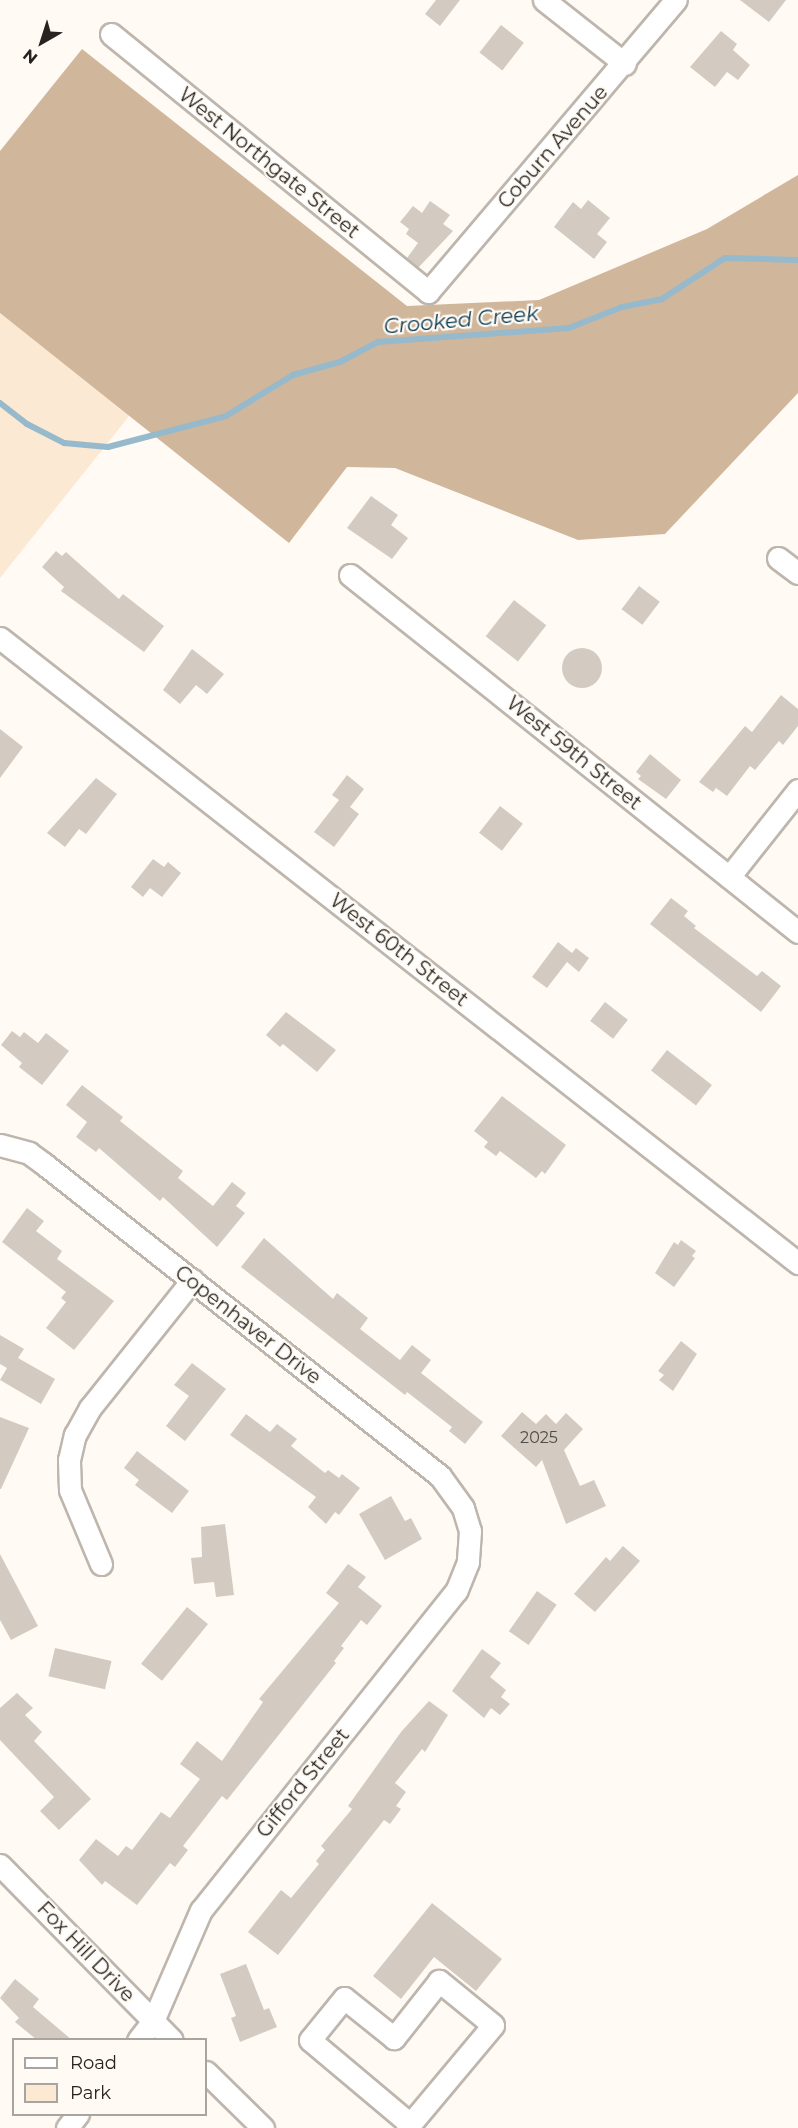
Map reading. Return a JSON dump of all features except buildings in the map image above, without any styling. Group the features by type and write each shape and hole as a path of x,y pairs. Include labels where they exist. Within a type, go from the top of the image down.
{"street":[{"path":"544,0 625,64"},
{"name":"Coburn Avenue","path":"428,292 625,64 676,0"},
{"name":"West Northgate Street","path":"111,34 428,292"},
{"path":"778,558 798,573"},
{"name":"West 59th Street","path":"350,575 798,932"},
{"name":"West 60th Street","path":"0,638 798,1263"},
{"path":"729,877 798,790"},
{"name":"Copenhaver Drive","path":"0,1145 29,1153 44,1164 440,1476 463,1508 470,1531"},
{"path":"101,1564 70,1490 69,1460 75,1435 90,1408 192,1280"},
{"name":"Gifford Street","path":"140,2038 153,2021 201,1910 456,1591 468,1562 470,1531"},
{"name":"Fox Hill Drive","path":"0,1865 170,2038"},
{"path":"439,1982 493,2025 409,2126 310,2040 344,1998 394,2038 439,1982"},
{"path":"207,2073 263,2128"},
{"path":"67,2128 77,2116"}],"green space":[{"path":"0,313 130,415 0,578"}],"shaded area":[{"path":"82,49 407,306 539,300 707,229 798,175 798,393 665,534 578,540 395,468 347,467 289,543 0,313 0,151"}],"waterway":[{"name":"Crooked Creek","path":"0,403 27,424 64,443 108,447 226,416 293,375 340,362 378,342 569,328 622,307 662,299 725,258 798,260"}]}
